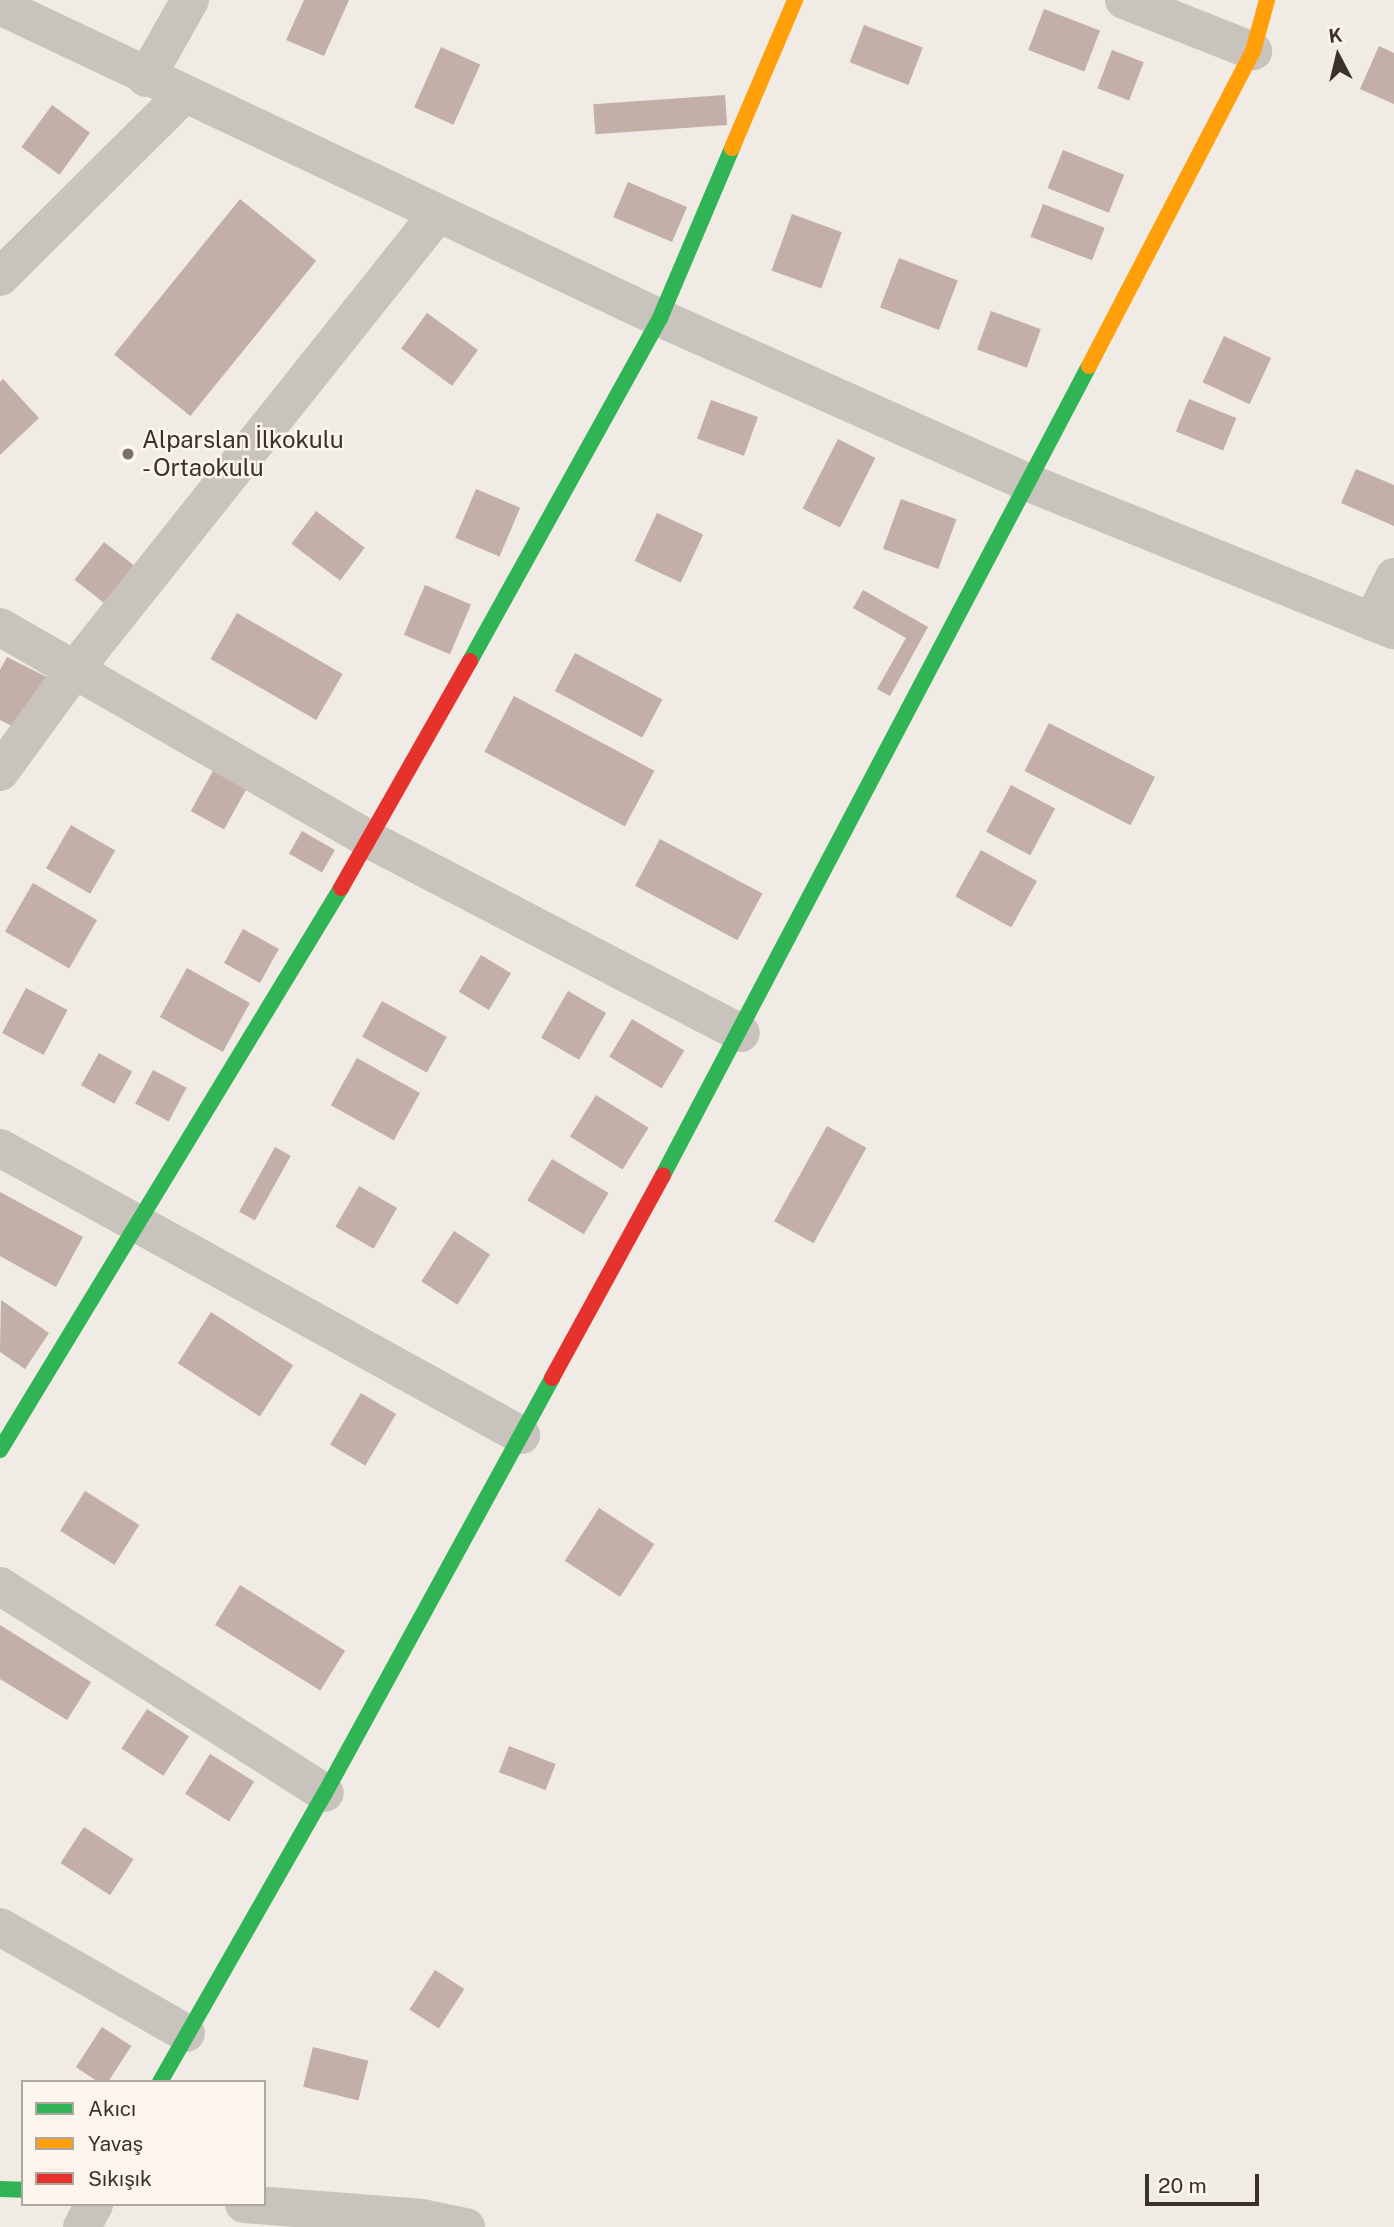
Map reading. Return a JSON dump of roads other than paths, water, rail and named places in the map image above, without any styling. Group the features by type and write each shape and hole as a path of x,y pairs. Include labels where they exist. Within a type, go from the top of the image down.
{"street":[{"path":"146,78 190,0"},
{"path":"0,1450 370,840 660,318 796,0"},
{"path":"1124,0 1253,51"},
{"path":"161,2080 325,1793 741,1033 1253,51 1266,0"},
{"path":"0,6 436,216 1027,482 1383,626 1394,577"},
{"path":"0,277 183,96"},
{"path":"0,772 75,669 436,216"},
{"path":"0,626 370,840 741,1033"},
{"path":"0,1148 521,1435"},
{"path":"0,1586 325,1793"},
{"path":"0,1927 186,2033"},
{"path":"0,2189 21,2190"},
{"path":"82,2227 93,2206"},
{"path":"266,2206 422,2218 466,2227"}],"place":[{"name":"Alparslan İlkokulu - Ortaokulu","path":"128,454"}]}
